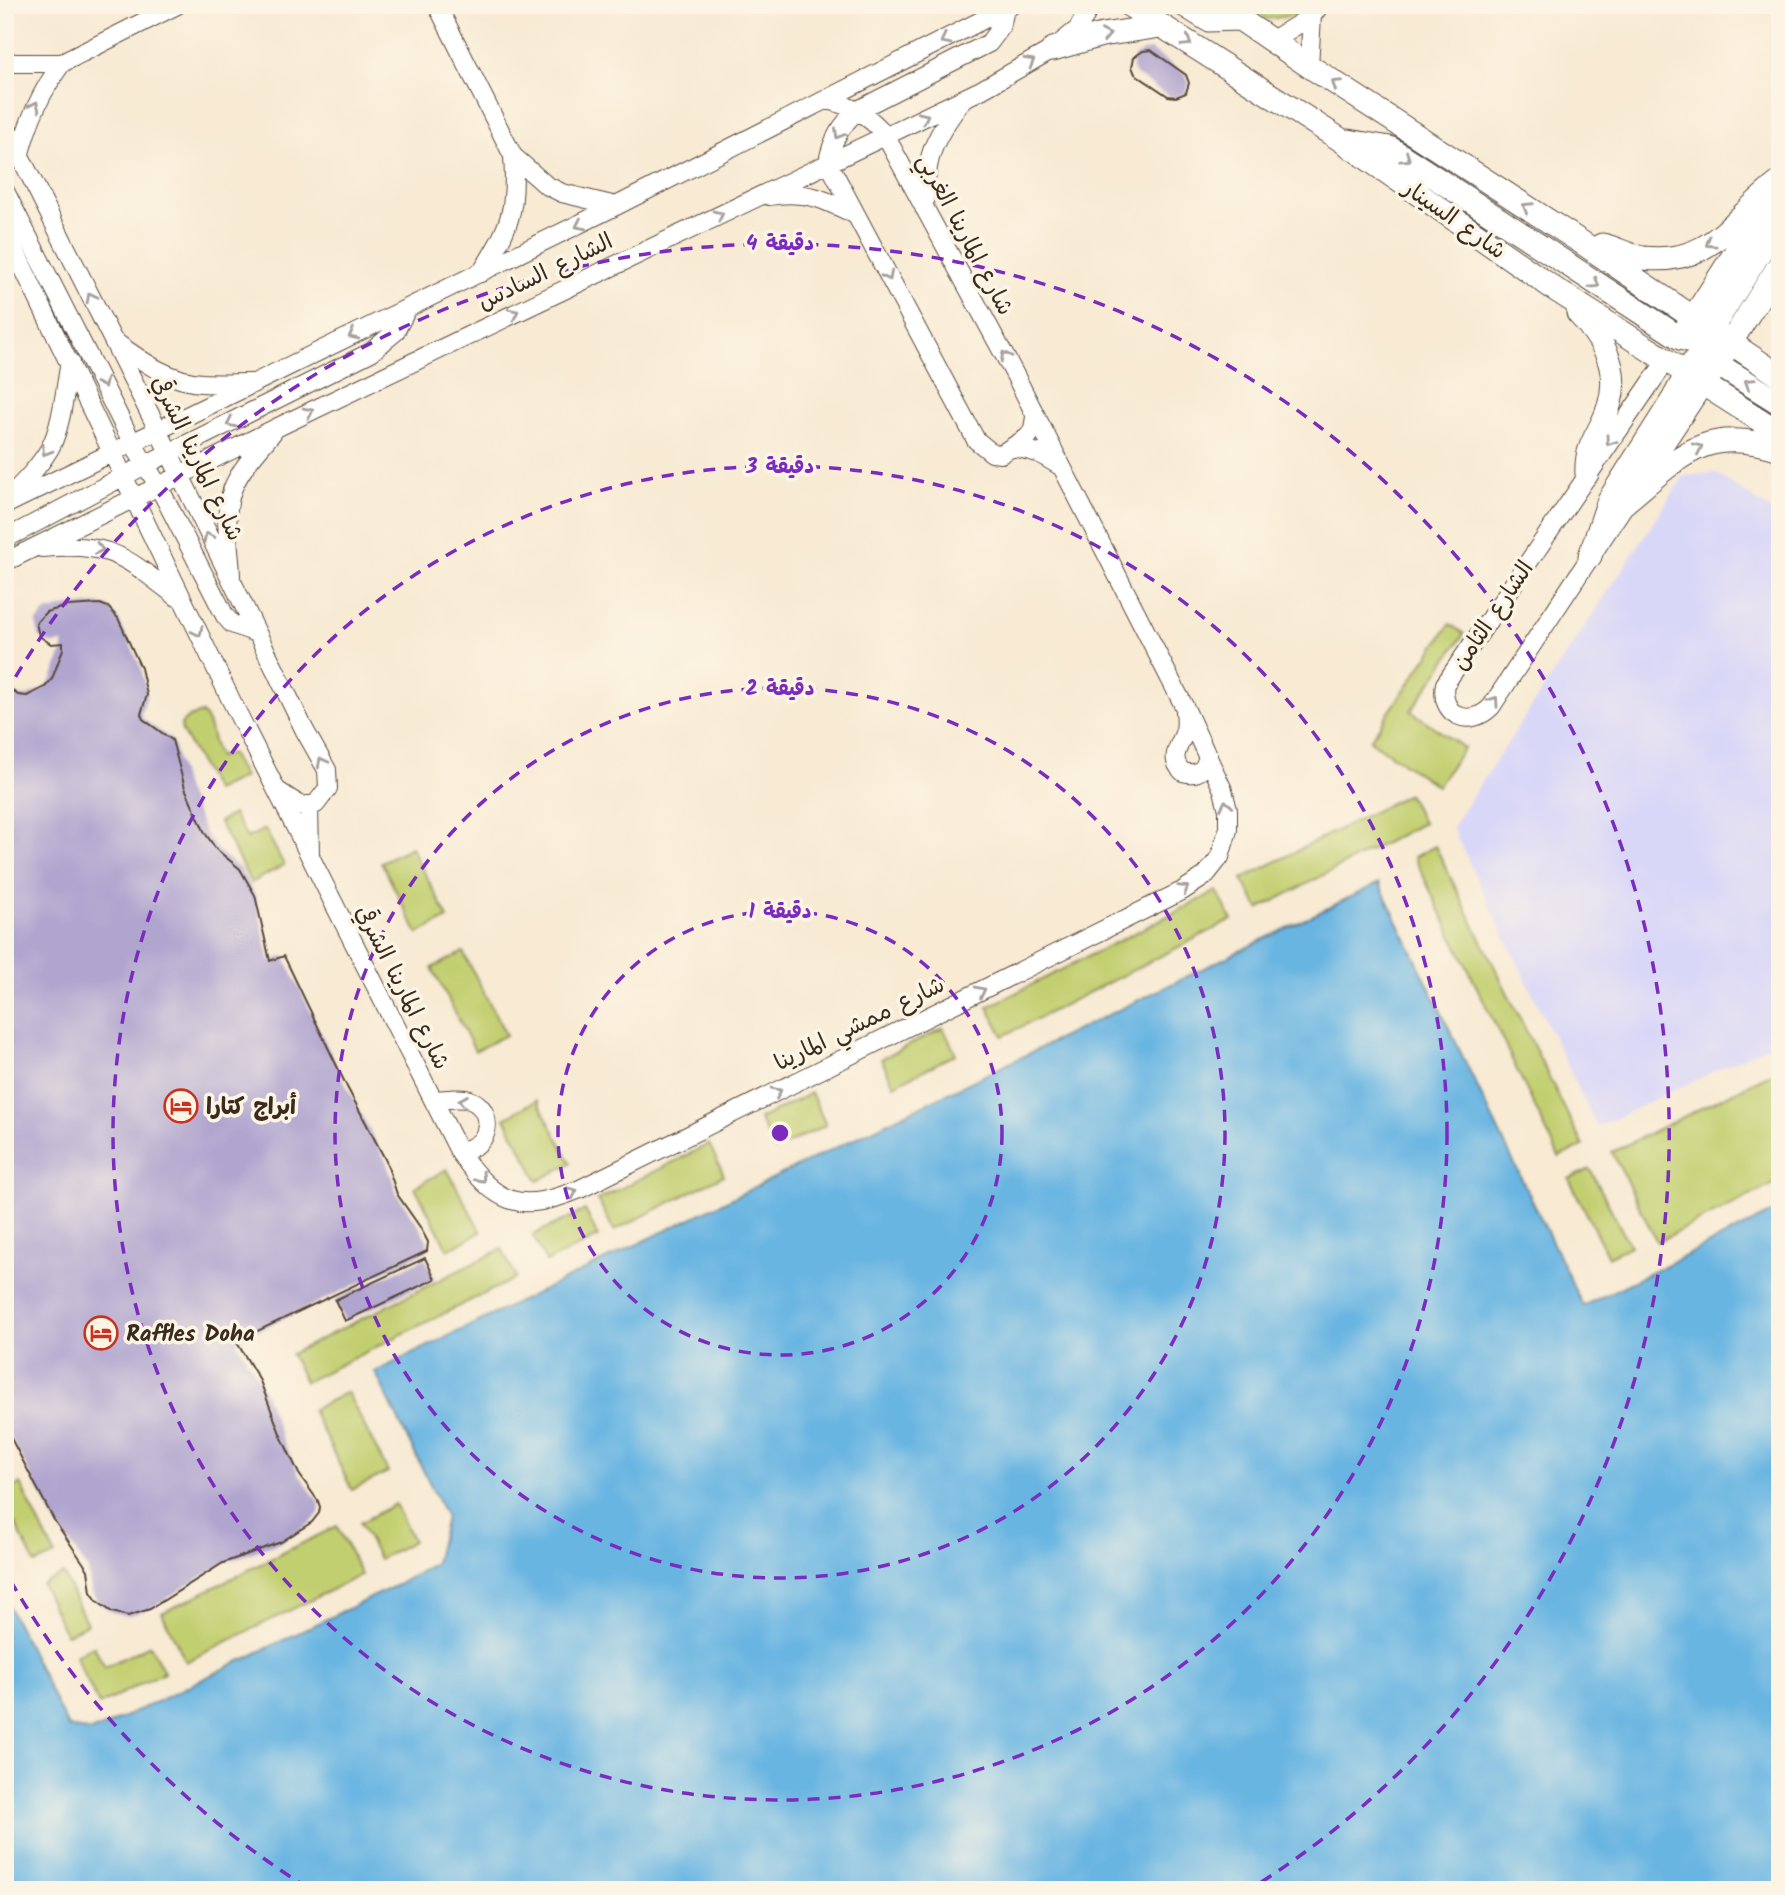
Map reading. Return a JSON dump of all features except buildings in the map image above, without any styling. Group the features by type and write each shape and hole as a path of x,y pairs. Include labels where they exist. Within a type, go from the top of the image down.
{"street":[{"path":"5,60 23,64 62,63 177,5"},
{"path":"437,5 513,156 546,185 562,194 617,206"},
{"name":"الشارع السادس","path":"5,562 278,427 964,98 1053,49 1077,29 1091,5"},
{"name":"شارع السينار","path":"1129,5 1341,140 1556,290 1666,361 1702,351 1780,376"},
{"path":"1184,5 1208,20 1238,19"},
{"name":"شارع السينار","path":"1219,5 1584,244 1702,351 1780,433"},
{"path":"1009,7 1001,27 989,43 858,110 835,139 828,162 976,440 992,453 1001,454 1028,437 1035,417"},
{"name":"الشارع السادس","path":"5,503 159,432 617,206 1009,7"},
{"path":"1271,41 1316,11"},
{"path":"1309,66 1316,11"},
{"path":"1053,49 1102,35 1161,26"},
{"path":"19,153 36,103 62,63"},
{"path":"924,208 929,154 936,136 964,98"},
{"name":"شارع المارينا الغربي","path":"828,100 858,110 885,135 1014,373 1185,708 1223,790 1228,810 1228,830 1220,857"},
{"name":"شارع المارينا الشرقي","path":"5,126 159,432 256,633 327,770 327,793 316,804 309,806 310,858"},
{"path":"1341,140 1391,148 1780,403"},
{"path":"481,273 507,230 512,214 515,198 513,156"},
{"path":"1584,244 1608,246 1631,256 1644,258 1682,257 1714,242 1762,195 1780,183"},
{"name":"الشارع الثامن","path":"1666,361 1445,684 1445,701 1454,714 1477,717 1490,707 1625,503 1702,351 1780,183"},
{"path":"5,191 133,444 159,487 225,616 232,624 256,633"},
{"path":"755,197 789,192 810,194 856,215"},
{"path":"1590,556 1609,500 1672,401 1780,219"},
{"name":"شارع المارينا الشرقي","path":"5,230 182,600 460,1153 482,1181 507,1198"},
{"name":"الشارع الثامن","path":"1702,351 1780,264"},
{"path":"1556,290 1595,331 1609,355 1612,366 1610,400 1601,427 1586,456 1587,474"},
{"path":"5,540 145,465 371,352 395,332 407,309"},
{"path":"113,340 147,364 179,379 201,383 254,383"},
{"path":"5,503 37,467 51,446 70,362"},
{"path":"231,582 229,498 247,463 278,427"},
{"path":"133,500 159,432"},
{"path":"1625,503 1673,463 1707,443 1726,440 1755,441 1780,449"},
{"path":"1015,447 1038,453 1060,466"},
{"path":"113,453 179,477"},
{"path":"32,549 85,546 113,552 133,563 182,600"},
{"path":"1185,708 1186,726 1175,751 1175,761 1183,772 1191,774 1200,772 1206,766 1208,756"},
{"path":"277,791 294,803 309,806"},
{"name":"شارع ممشي المارينا","path":"507,1198 523,1203 538,1203 580,1189 1182,891 1205,876 1220,857"},
{"name":"شارع المارينا الشرقي","path":"433,1100 466,1099 478,1104 484,1111 487,1127 482,1139 460,1153"}],"shaded area":[{"path":"1715,473 1780,516 1780,1040 1597,1127 1452,827 1684,476"}],"green space":[{"path":"1247,5 1305,5 1298,15 1267,19"},
{"path":"1450,624 1464,634 1411,711 1464,748 1437,786 1370,740"},
{"path":"202,713 219,757 231,754 244,777 215,791 182,731 181,724 189,717"},
{"path":"1408,794 1423,823 1259,909 1242,879"},
{"path":"233,814 247,838 265,829 284,865 251,883 219,822"},
{"path":"1435,846 1583,1146 1559,1157 1414,857"},
{"path":"411,847 448,918 418,934 381,862"},
{"path":"1217,891 1232,920 1003,1036 988,1007"},
{"path":"463,952 506,1035 475,1051 432,968"},
{"path":"943,1028 956,1054 894,1085 881,1059"},
{"path":"1780,1069 1780,1181 1657,1242 1612,1152"},
{"path":"811,1093 826,1125 775,1150 759,1119"},
{"path":"537,1100 571,1163 538,1181 505,1118"},
{"path":"709,1144 724,1175 614,1231 598,1200"},
{"path":"447,1169 481,1232 448,1250 415,1187"},
{"path":"1590,1169 1630,1246 1608,1257 1569,1179"},
{"path":"585,1210 598,1237 546,1262 533,1235"},
{"path":"502,1249 516,1278 305,1382 291,1354"},
{"path":"347,1392 388,1472 352,1490 312,1410"},
{"path":"20,1484 55,1555 35,1564 5,1503 5,1491"},
{"path":"395,1504 413,1541 379,1559 360,1523"},
{"path":"337,1526 361,1575 186,1662 162,1613"},
{"path":"63,1574 87,1624 66,1635 42,1584"},
{"path":"150,1645 164,1672 99,1705 75,1656 94,1646 105,1667"}],"water":[{"path":"1379,883 1583,1306 1780,1209 1780,1890 5,1890 5,1599 68,1727 89,1731 104,1727 397,1585 435,1563 446,1517 375,1372"}],"place":[{"name":"أبراج كتارا","path":"181,1106"},
{"name":"Raffles Doha","path":"101,1333"}]}
